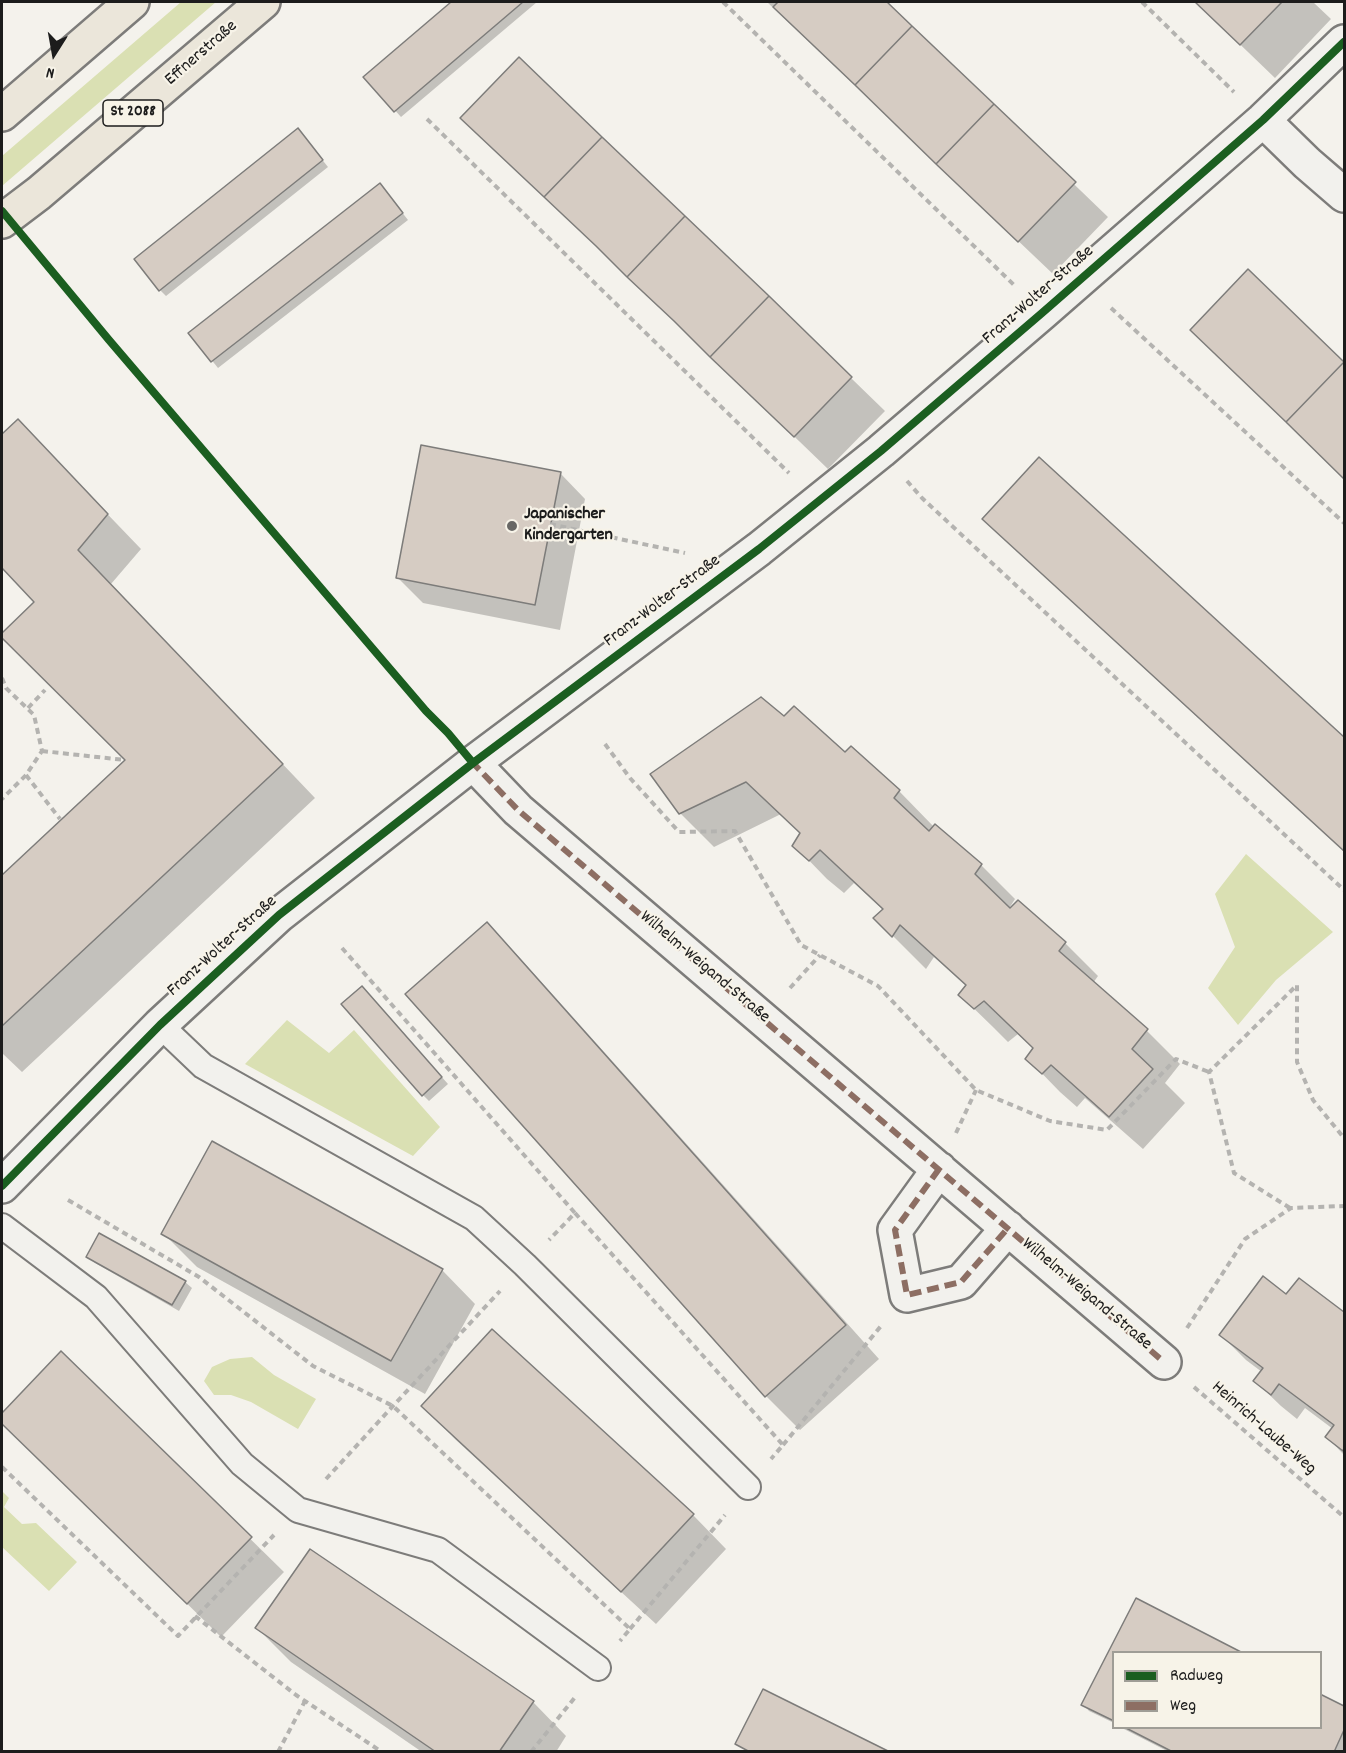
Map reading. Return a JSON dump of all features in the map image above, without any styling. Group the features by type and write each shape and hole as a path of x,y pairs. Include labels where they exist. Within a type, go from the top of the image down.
{"highway":[{"path":"2,114 132,2"},
{"name":"Effnerstraße","path":"2,221 39,194 263,2"}],"street":[{"name":"Franz-Wolter-Straße","path":"2,1186 160,1024 279,915 473,763 738,565 881,451 1263,120 1344,42"},
{"path":"1263,120 1344,195"},
{"name":"Wilhelm-Weigand-Straße","path":"473,763 518,810 1164,1362"},
{"path":"907,1295 895,1230 939,1169"},
{"name":"Wilhelm-Weigand-Straße","path":"907,1295 962,1282 1008,1228"}],"lane":[{"path":"160,1024 203,1066 474,1218 525,1265 748,1487"},
{"path":"2,1226 96,1297 242,1464 298,1510 438,1550 598,1668"}],"path":[{"path":"723,2 1042,313"},
{"path":"1142,2 1263,120"},
{"path":"427,119 818,501"},
{"path":"1078,282 1122,316 1344,523"},
{"path":"881,451 922,498 1344,890"},
{"path":"550,524 738,565"},
{"path":"2,678 6,688 34,716 42,751 26,776 2,799"},
{"path":"28,708 45,690"},
{"path":"605,744 630,778 679,831 735,831 801,945 878,986 976,1090 1050,1121 1107,1130 1176,1059 1209,1072"},
{"path":"42,751 124,760"},
{"path":"26,776 60,819"},
{"path":"2,1467 178,1636 575,1213 342,948"},
{"path":"1209,1072 1297,985 1297,1062 1313,1100 1344,1137"},
{"path":"1209,1072 1234,1173 1291,1208"},
{"path":"68,1200 199,1277 313,1366 393,1406"},
{"path":"1164,1362 1245,1239 1291,1208 1344,1206"},
{"path":"783,1445 907,1295"},
{"path":"195,1616 296,1695 382,1752"},
{"path":"278,1752 305,1701"}],"green space":[{"path":"181,2 216,2 2,186 2,156"},
{"path":"1246,854 1333,932 1276,980 1238,1025 1208,988 1235,947 1215,894"},
{"path":"287,1020 329,1053 354,1030 440,1127 413,1156 245,1064"},
{"path":"252,1357 274,1375 316,1399 298,1429 251,1402 231,1395 214,1395 204,1381 212,1367 230,1359"},
{"path":"2,1491 9,1498 4,1507 22,1524 36,1523 77,1562 49,1591 2,1547"}],"building":[{"path":"451,2 523,2 394,112 363,77"},
{"path":"778,2 887,2 912,26 855,85 773,7"},
{"path":"1195,2 1282,2 1240,45"},
{"path":"912,26 994,104 936,164 855,85"},
{"path":"519,57 602,137 544,197 460,118"},
{"path":"994,104 1076,182 1018,242 936,164"},
{"path":"298,128 323,160 159,291 134,259"},
{"path":"602,137 685,216 627,277 544,197"},
{"path":"380,183 403,213 211,362 188,333"},
{"path":"685,216 769,296 710,357 627,277"},
{"path":"1248,269 1344,362 1286,422 1190,330"},
{"path":"769,296 852,377 794,437 710,357"},
{"path":"1344,362 1344,479 1286,422"},
{"path":"18,419 108,514 78,550 283,764 2,1026 2,875 125,760 2,638 2,633 34,602 2,568 2,434"},
{"path":"421,445 561,472 535,605 396,578"},
{"path":"1039,457 1344,737 1344,851 982,519"},
{"path":"761,697 784,716 794,706 845,752 851,746 900,790 894,798 929,831 935,824 982,864 975,874 1010,908 1018,900 1066,942 1059,951 1148,1029 1132,1049 1153,1069 1109,1117 1051,1065 1042,1074 1025,1059 1033,1048 984,1001 974,1009 958,995 966,985 900,925 892,937 873,918 883,909 820,850 809,861 792,846 800,833 746,782 679,814 650,774"},
{"path":"487,922 846,1325 765,1397 405,994"},
{"path":"362,986 442,1077 422,1096 341,1004"},
{"path":"212,1141 443,1269 391,1361 161,1234"},
{"path":"99,1233 186,1281 172,1305 86,1257"},
{"path":"1263,1276 1286,1294 1299,1278 1344,1312 1343,1451 1325,1437 1334,1425 1279,1384 1271,1395 1253,1381 1263,1368 1219,1335"},
{"path":"492,1329 694,1514 621,1592 421,1406"},
{"path":"61,1351 252,1537 187,1604 2,1424 2,1413"},
{"path":"310,1549 534,1701 499,1752 436,1752 255,1628"},
{"path":"1136,1598 1239,1651 1112,1651 1112,1720 1081,1705"},
{"path":"763,1689 890,1752 750,1752 735,1744"},
{"path":"1322,1695 1344,1706 1344,1730 1334,1752 1173,1752 1128,1729 1322,1729"}],"marked path":[{"path":"471,761 518,810 1164,1362"},
{"path":"939,1169 895,1230 907,1295 961,1282 1008,1228"}],"cycle path":[{"path":"2,1186 160,1025 279,915 473,763 759,549 881,451 1263,120 1344,42"},
{"path":"2,211 109,340 473,763"}],"place":[{"name":"Japanischer Kindergarten","path":"512,526"}]}
